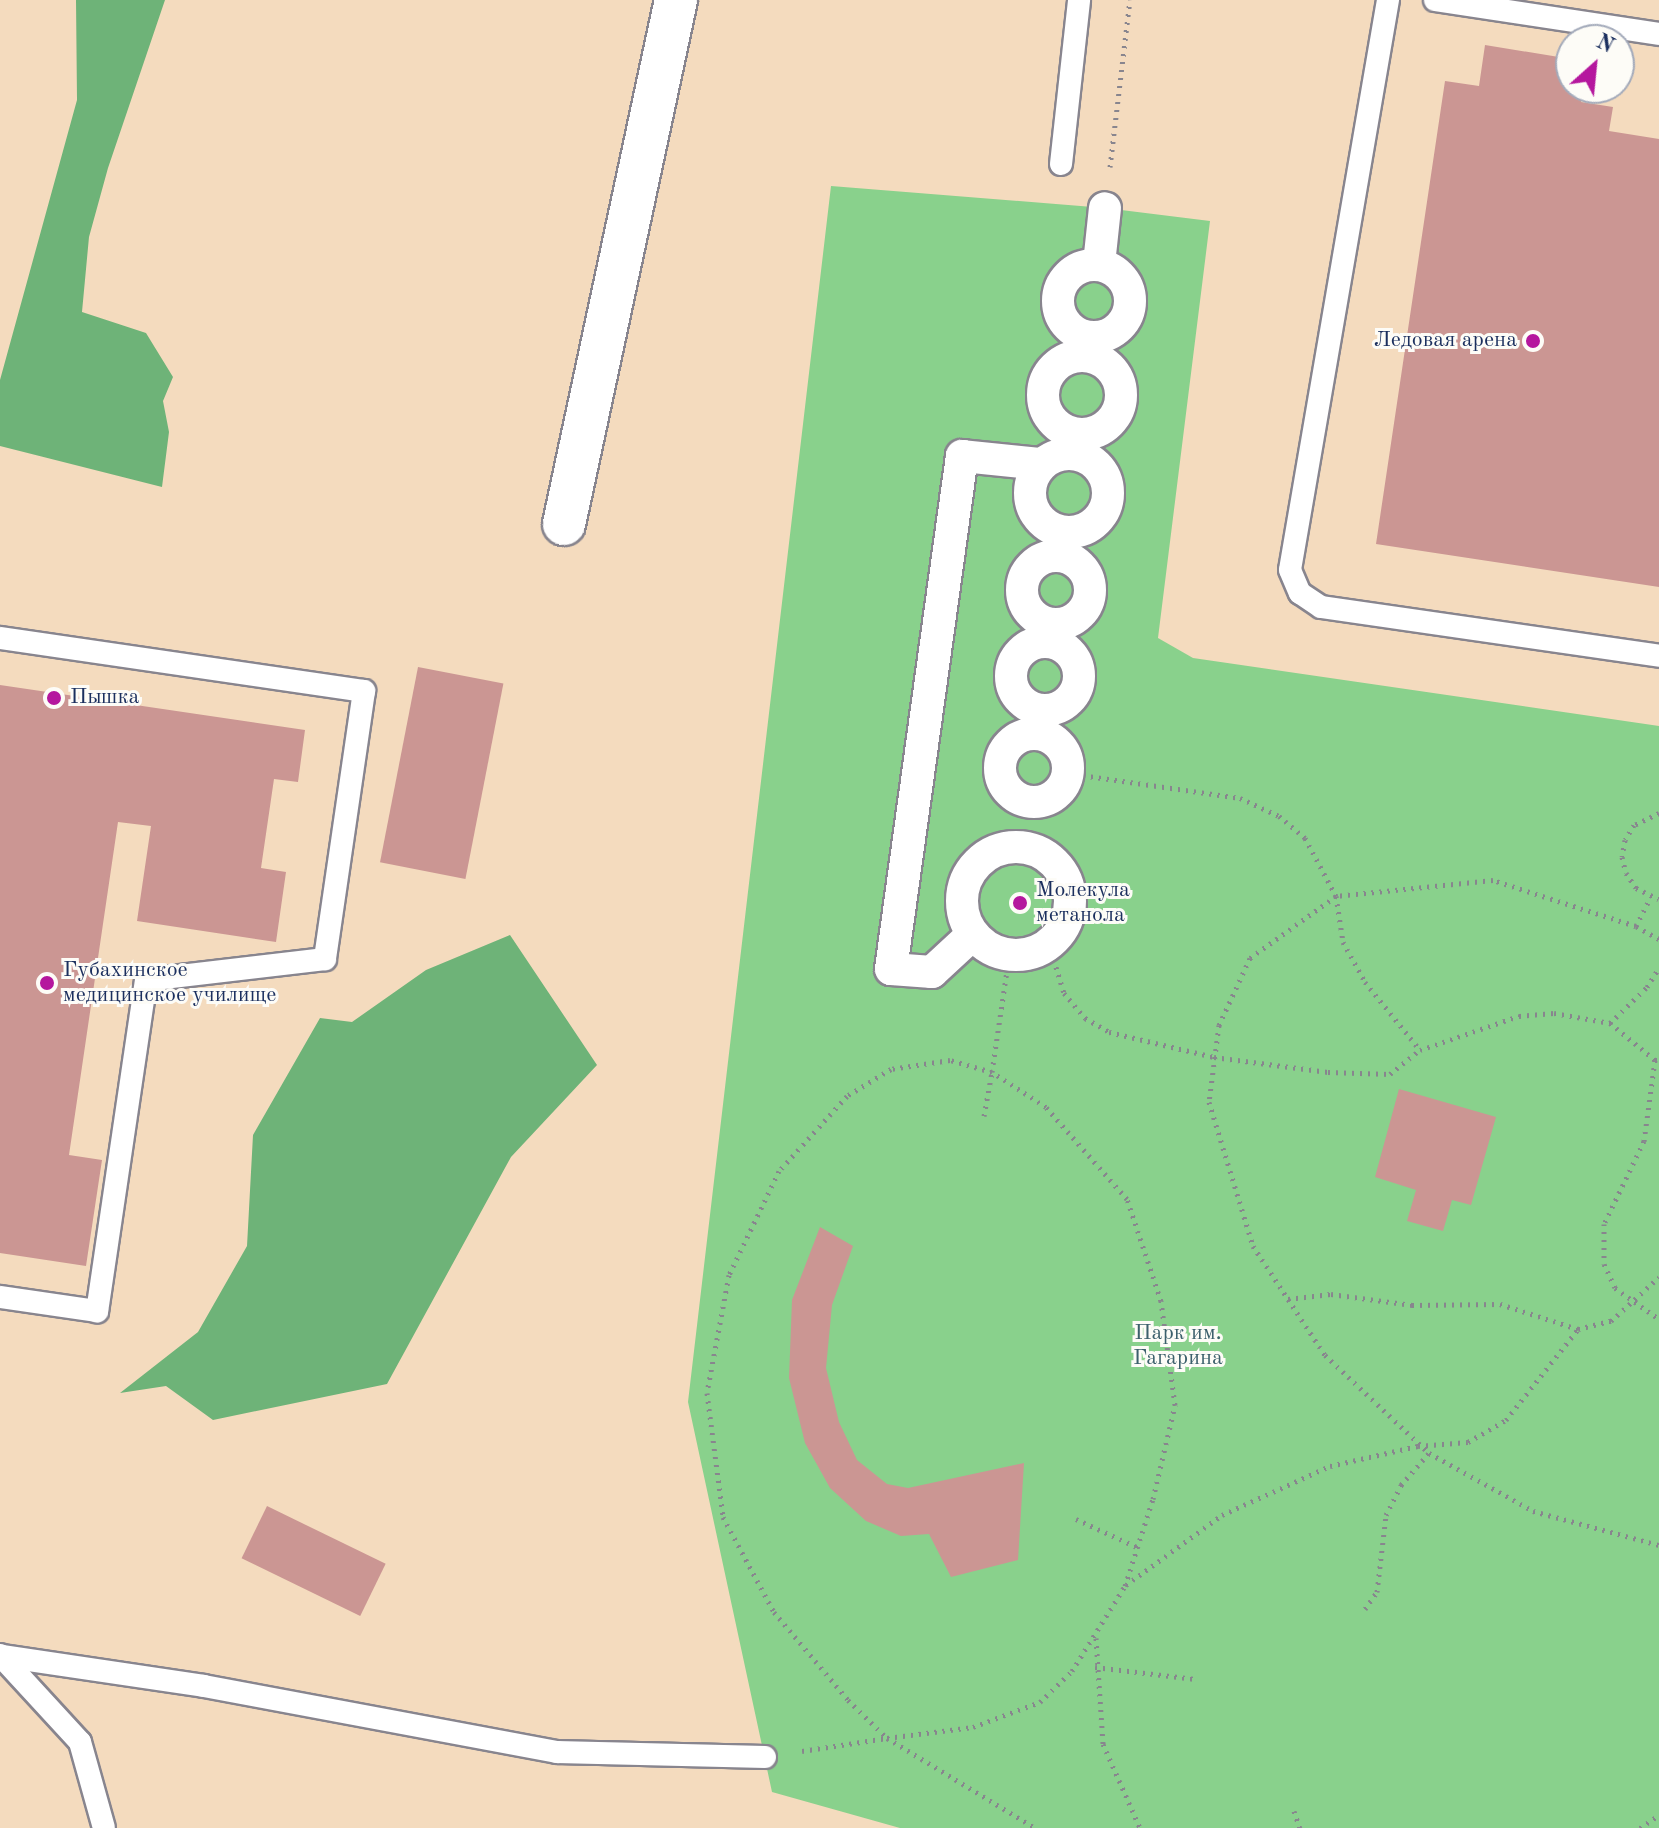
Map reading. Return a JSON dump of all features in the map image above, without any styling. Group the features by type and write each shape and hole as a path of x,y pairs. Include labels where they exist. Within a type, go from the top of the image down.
{"street":[{"path":"564,524 676,0"},
{"path":"1099,264 1105,208"},
{"path":"1088,346 1055,366 1045,381 1043,398 1048,415 1076,443 1103,473 1109,489 1107,506 1097,521 1062,544 1046,558 1032,566 1024,579 1022,594 1027,608 1038,619 1051,633 1064,647 1075,658 1079,672 1077,687 1069,700 1056,708 1040,721 1022,735 1009,743 1001,756 999,771 1003,786 1014,797 1029,802 1045,801 1058,793 1067,773 1063,750 1053,739 1040,721 1027,704 1016,693 1011,679 1013,664 1021,651 1034,644 1051,633 1080,615 1089,603 1091,587 1086,573 1075,562 1062,544 1032,505 1032,479 1041,464 1057,455 1076,443 1102,428 1119,408 1121,391 1115,374 1088,346 1068,326 1057,305 1060,288 1069,275 1082,266 1099,264 1114,270 1126,282 1131,298 1129,314 1120,328 1088,346"},
{"path":"973,934 932,972 891,969 962,456 1041,464"},
{"path":"1023,847 1029,802"},
{"path":"1023,847 1043,853 1059,867 1069,886 1070,908 1063,928 1049,944 1031,953 1009,954 989,948 973,934 962,893 969,873 983,857 1002,848 1023,847"}],"lane":[{"path":"1061,164 1079,0"},
{"path":"1388,0 1290,570 1300,593 1321,607 1659,656"},
{"path":"1435,0 1659,34"},
{"path":"0,638 364,691 325,959 146,980 97,1311 0,1297"},
{"path":"1,1655 204,1686 557,1752 765,1757"},
{"path":"1,1655 80,1742 104,1828"}],"path":[{"path":"1105,208 1130,0"},
{"path":"1067,773 1240,798 1279,816 1305,838 1336,896 1343,942 1365,982 1420,1050"},
{"path":"1659,813 1634,825 1625,840 1622,857 1626,873 1636,888 1650,898 1659,899"},
{"path":"1659,939 1636,926 1493,880 1336,896 1250,958 1219,1025 1209,1102 1253,1246 1325,1355 1418,1446 1429,1453 1533,1511 1659,1545"},
{"path":"1636,926 1650,898"},
{"path":"1049,944 1064,993 1085,1018 1109,1032 1214,1057 1328,1072 1390,1074 1420,1050 1519,1016 1554,1013 1610,1023 1657,1060 1644,1141 1604,1224 1604,1264 1615,1288 1633,1304 1659,1319"},
{"path":"984,1116 1009,954"},
{"path":"1610,1023 1647,987 1659,968"},
{"path":"765,1757 887,1738 973,1727 1040,1702 1072,1671 1125,1586 1153,1499 1175,1405 1161,1301 1127,1199 1046,1107 992,1072 950,1060 891,1069 847,1096 779,1171 729,1275 707,1393 723,1517 774,1612 848,1700 887,1738 1035,1828"},
{"path":"1288,1299 1331,1294 1412,1305 1500,1304 1578,1329 1611,1321 1659,1277"},
{"path":"1125,1586 1222,1515 1330,1466 1418,1446 1468,1442 1506,1420 1578,1329"},
{"path":"1365,1609 1377,1592 1386,1515 1401,1485 1429,1453"},
{"path":"1076,1519 1137,1547"},
{"path":"1096,1637 1095,1667 1103,1744 1140,1828"},
{"path":"1095,1667 1195,1679"},
{"path":"1294,1811 1300,1828"},
{"path":"1640,1828 1659,1815"}],"green space":[{"path":"76,0 165,0 108,168 89,237 82,312 146,333 173,377 163,401 169,432 162,487 0,446 0,380 77,100"},
{"name":"Парк им. Гагарина","path":"831,186 1105,208 1210,221 1158,638 1193,658 1659,726 1659,1828 900,1828 772,1792 688,1402"},
{"path":"510,935 597,1065 511,1157 387,1384 213,1420 166,1386 120,1393 198,1332 247,1246 253,1135 320,1018 352,1022 426,970"}],"building":[{"name":"Ледовая арена","path":"1485,45 1555,56 1555,104 1613,107 1609,131 1659,139 1659,587 1376,544 1445,81 1479,86"},
{"path":"418,667 503,684 465,879 380,862"},
{"path":"0,685 305,730 298,782 274,779 261,868 286,872 276,942 137,921 151,826 118,822 69,1155 102,1160 86,1266 0,1253"},
{"path":"1399,1089 1496,1117 1471,1205 1452,1200 1443,1231 1407,1221 1416,1190 1375,1177"},
{"path":"820,1227 853,1246 832,1305 826,1368 839,1422 857,1460 887,1484 908,1488 1024,1463 1018,1560 951,1577 929,1534 901,1536 866,1521 830,1488 805,1443 789,1378 792,1300"},
{"path":"267,1506 386,1564 360,1616 242,1558"}],"place":[{"name":"Ледовая арена","path":"1533,341"},
{"name":"Пышка","path":"54,698"},
{"name":"Молекула метанола","path":"1020,903"},
{"name":"Губахинское медицинское училище","path":"47,983"}]}
